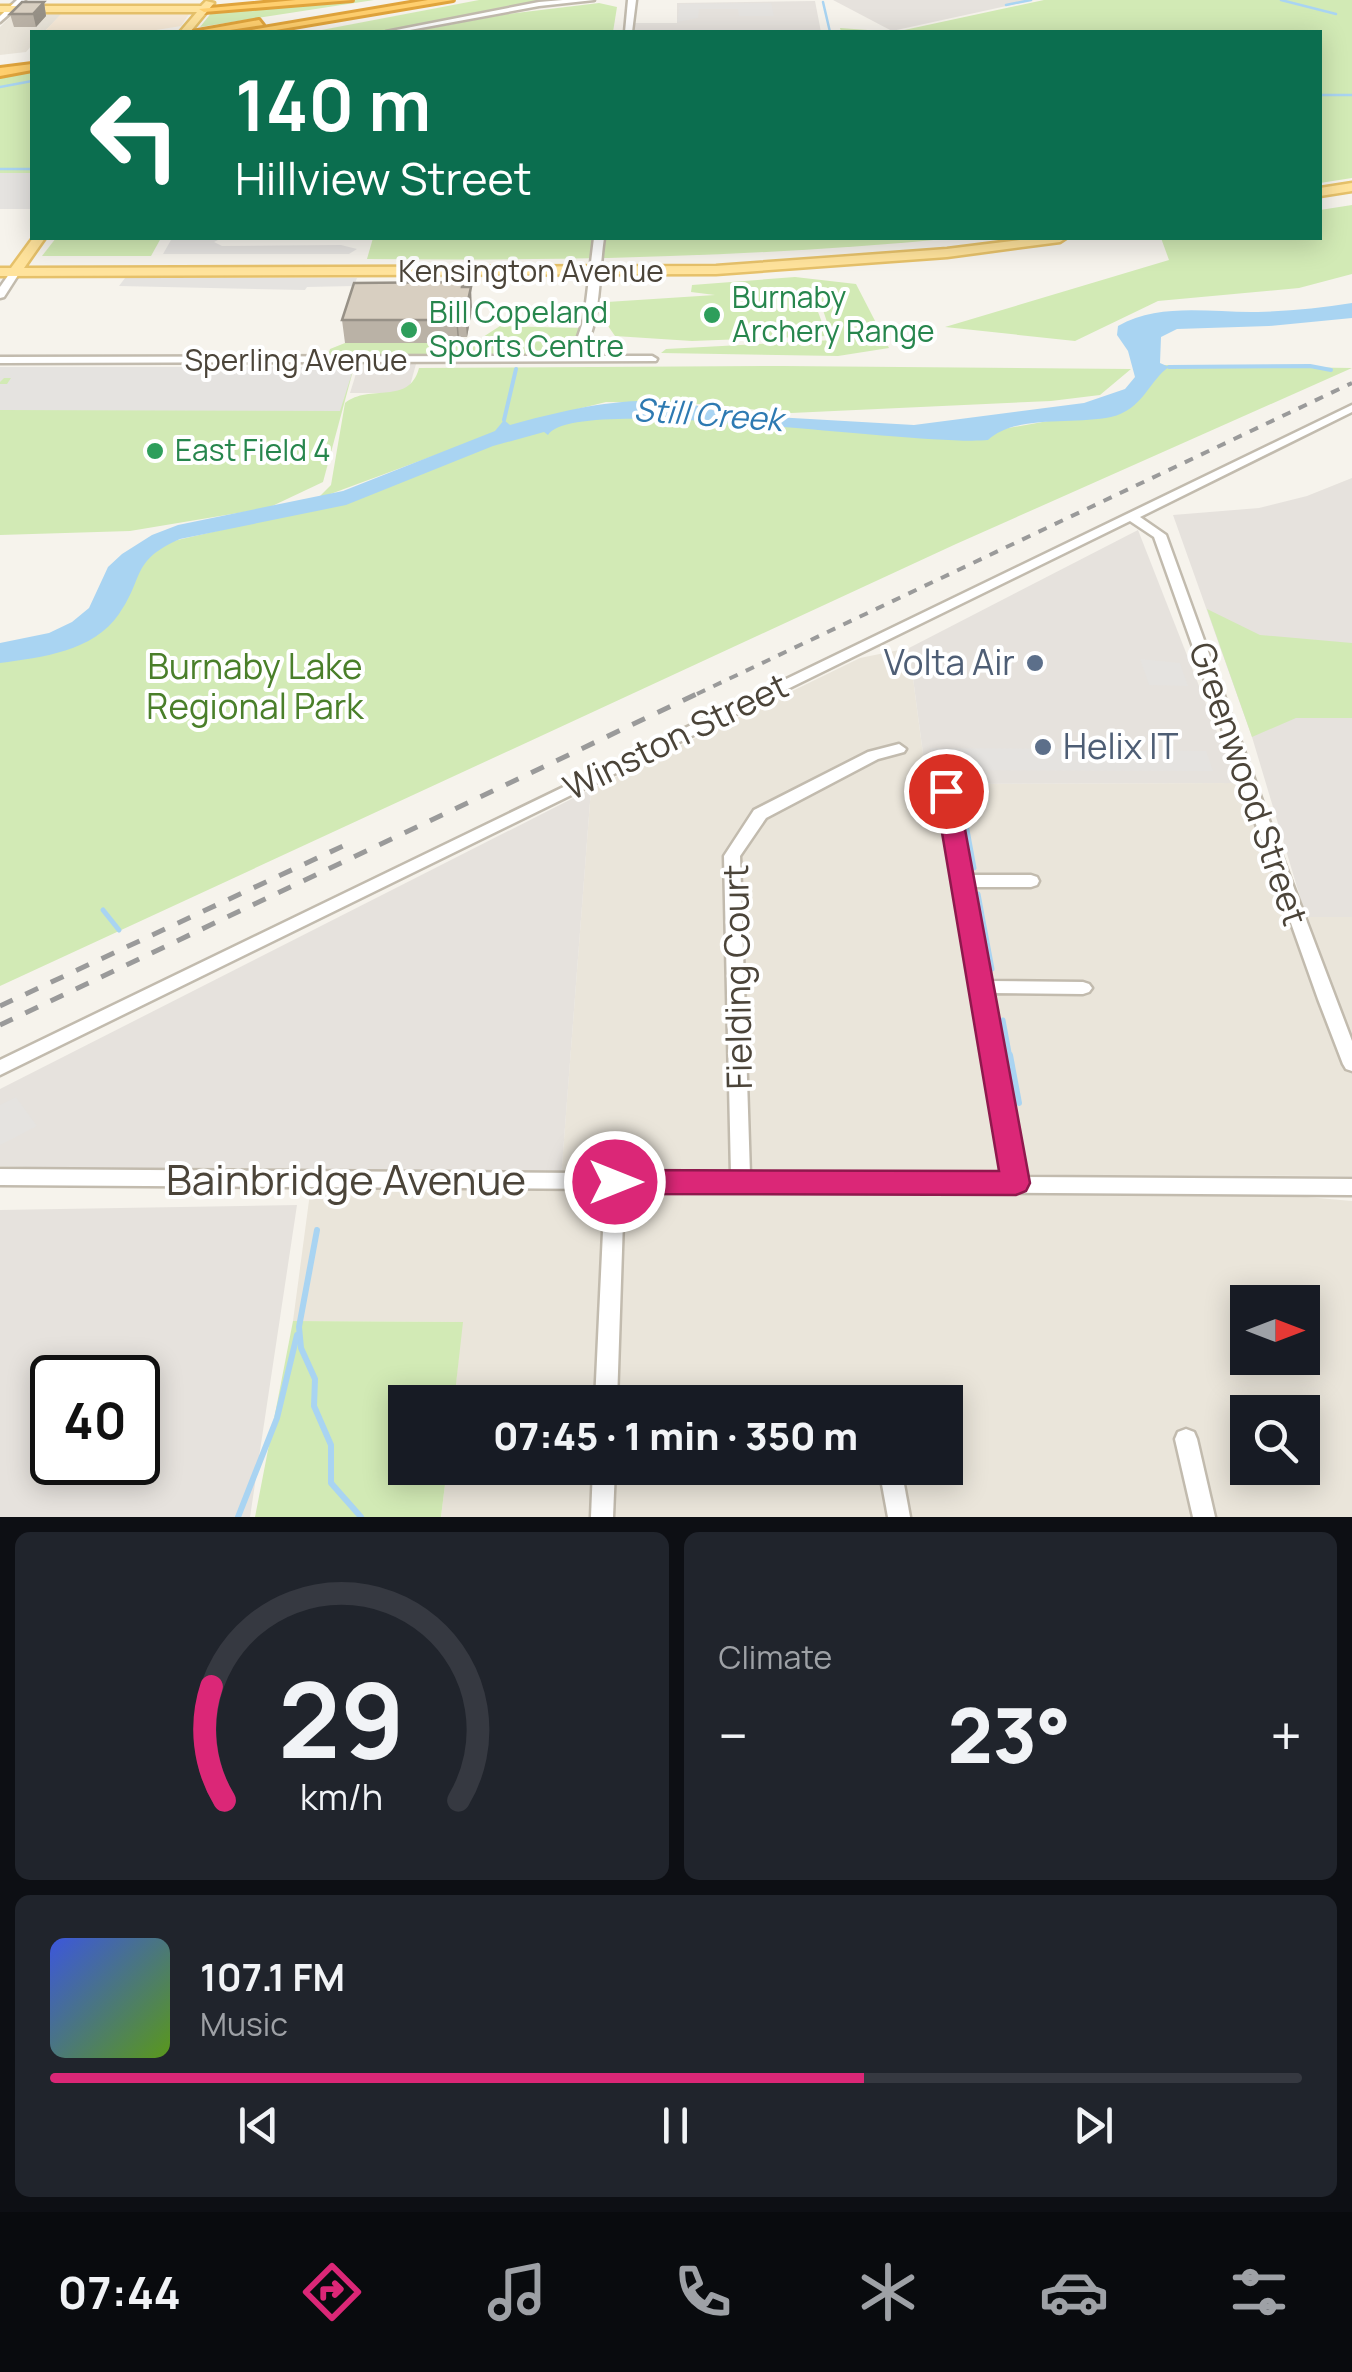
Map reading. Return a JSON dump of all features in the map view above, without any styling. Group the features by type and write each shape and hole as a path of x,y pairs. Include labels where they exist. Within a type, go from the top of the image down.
{"highway":[{"path":"209,3 234,8 347,0"},
{"path":"199,30 448,0"},
{"path":"257,30 401,4"},
{"path":"305,30 401,4"},
{"path":"0,64 30,63"},
{"path":"0,72 30,64"}],"main road":[{"path":"6,9 209,3"},
{"path":"192,30 209,3"},
{"path":"1322,192 1352,187"},
{"path":"9,269 37,240"},
{"name":"Kensington Avenue","path":"593,269 808,258 981,240"},
{"name":"Kensington Avenue","path":"9,269 593,269 826,264 1042,240"}],"street":[{"path":"0,20 6,9 21,0"},
{"path":"400,30 502,10 590,0"},
{"path":"628,30 632,0"},
{"path":"558,361 576,356 587,341 600,240"},
{"path":"0,295 9,269"},
{"name":"Sperling Avenue","path":"0,360 652,359"},
{"name":"Winston Street","path":"0,1068 1352,408"},
{"name":"Greenwood Street","path":"1132,516 1160,535 1253,788 1304,942 1352,1064"},
{"name":"Fielding Court","path":"742,1182 732,856 760,814 873,755 898,749"},
{"path":"946,791 1016,1183"},
{"path":"963,881 1032,881"},
{"path":"982,986 1083,988"},
{"name":"Bainbridge Avenue","path":"0,1177 1352,1187"},
{"path":"607,1385 615,1182"},
{"path":"1186,1440 1204,1517"},
{"path":"602,1517 603,1485"},
{"path":"893,1485 900,1517"}],"shaded area":[{"path":"833,0 1034,0 897,30"},
{"path":"815,1 821,30 634,30 635,23 677,23 677,3"},
{"path":"771,3 774,16 739,16 738,9 699,9 698,18 677,22 680,4"},
{"path":"64,11 46,30 30,30 30,47 26,52 0,55 0,27 14,13"},
{"path":"64,11 189,14 181,26 156,30 46,30"},
{"path":"0,173 30,173 30,209 0,209"},
{"path":"171,240 218,240 214,242 222,246 341,245 357,249 349,254 163,254"},
{"path":"125,278 357,278 354,286 305,290 119,286"},
{"path":"359,364 416,364 408,393 350,393"},
{"path":"0,367 354,367 340,411 0,410 0,384 7,384 11,378 0,382"},
{"path":"1352,478 1352,917 1306,917 1252,737 1173,515 1259,508 1307,496"},
{"path":"1138,530 1237,783 927,784 909,648"},
{"path":"909,648 927,784 1237,783 1289,916 1309,926 1306,917 1352,917 1352,1176 1044,1175 1045,1195 1284,1195 1352,1201 1352,1517 441,1517 445,1485 963,1485 963,1385 456,1385 462,1322 293,1321 312,1178 561,1178 591,789 860,658"},
{"path":"1140,659 1180,663 1188,686 1149,685"},
{"path":"1086,743 1101,743 1104,750 1206,751 1213,771 933,770 930,748 1087,749"},
{"path":"591,789 561,1179 312,1178 0,1166 0,1089"},
{"path":"16,1097 37,1126 0,1145 0,1105"},
{"path":"297,1205 250,1517 0,1517 0,1210"}],"green space":[{"path":"374,0 200,27 212,12"},
{"path":"479,0 548,0 390,30 322,30"},
{"path":"1044,0 1352,0 1352,178 1322,183 1322,30 904,30"},
{"path":"599,3 617,7 613,30 421,30"},
{"path":"30,72 30,173 0,173 0,77"},
{"path":"1352,205 1352,274 1299,288 1158,301 1075,341 945,327 1169,260 1162,240 1322,240 1322,210"},
{"path":"54,240 160,240 151,256 42,256"},
{"path":"372,240 930,240 661,256 367,259"},
{"path":"795,277 856,284 889,348 838,356 661,353 666,349 833,340 817,292 811,293 827,336 692,341 615,336 606,323 607,302 715,295 691,292 692,285"},
{"path":"500,326 579,328 578,347 557,357 327,358 330,349 345,343 458,343 466,348"},
{"name":"Burnaby Lake Regional Park","path":"1163,365 1352,368 956,544 0,986 0,659 61,644 160,544 353,500 464,454 583,416 663,414 958,437 1121,408"},
{"path":"0,367 354,367 323,482 268,508 130,531 0,535"},
{"path":"419,368 1131,369 1100,395 1051,401 791,413 688,403 606,402 525,422 317,499 331,485 345,403 366,394 407,387"},
{"path":"1207,609 1260,635 1352,643 1352,718 1296,718 1252,737"},
{"path":"293,1321 463,1322 456,1385 388,1385 388,1485 445,1485 441,1517 255,1517"}],"water":[{"name":"Still Creek","path":"1352,303 1352,318 1177,329 1161,337 1160,363 1169,367 1131,408 1111,417 1030,423 988,440 681,420 572,423 548,435 544,432 493,446 346,505 180,539 146,563 119,614 95,637 66,650 0,663 0,643 49,633 72,622 89,608 108,567 152,535 178,525 343,491 495,431 504,420 510,425 589,406 644,401 698,406 724,414 914,425 1084,403 1125,389 1135,377 1128,351 1117,335 1118,326 1134,319 1169,311 1270,312"}],"building":[{"path":"22,2 44,2 33,14 10,14"},
{"path":"463,282 462,287 471,287 465,314 457,314 456,320 342,320 354,283"}],"waterway":[{"path":"1006,5 1031,0"},
{"path":"1281,0 1336,14"},
{"path":"823,2 830,30"},
{"path":"0,87 30,81"},
{"path":"1322,95 1352,95"},
{"path":"0,169 30,169"},
{"path":"1169,367 1310,366 1331,370"},
{"path":"504,420 516,369"},
{"path":"959,787 961,799"},
{"path":"963,808 974,868"},
{"path":"978,894 992,969"},
{"path":"103,910 119,930"},
{"path":"1003,1020 1010,1058"},
{"path":"1010,1055 1019,1103"},
{"path":"317,1230 299,1327 301,1348 315,1379 314,1406 331,1445 331,1483 361,1517"},
{"path":"238,1517 277,1418 297,1335"}],"railway":[{"path":"697,694 1352,383"},
{"path":"0,1025 703,691"},
{"path":"0,1006 343,846"}],"place":[{"name":"Burnaby Archery Range","path":"712,315"},
{"name":"Bill Copeland Sports Centre","path":"409,330"},
{"name":"East Field 4","path":"155,451"},
{"name":"Volta Air","path":"1035,663"},
{"name":"Helix IT","path":"1043,747"}],"route":[{"path":"615,1182 1016,1183 946,791"}]}
